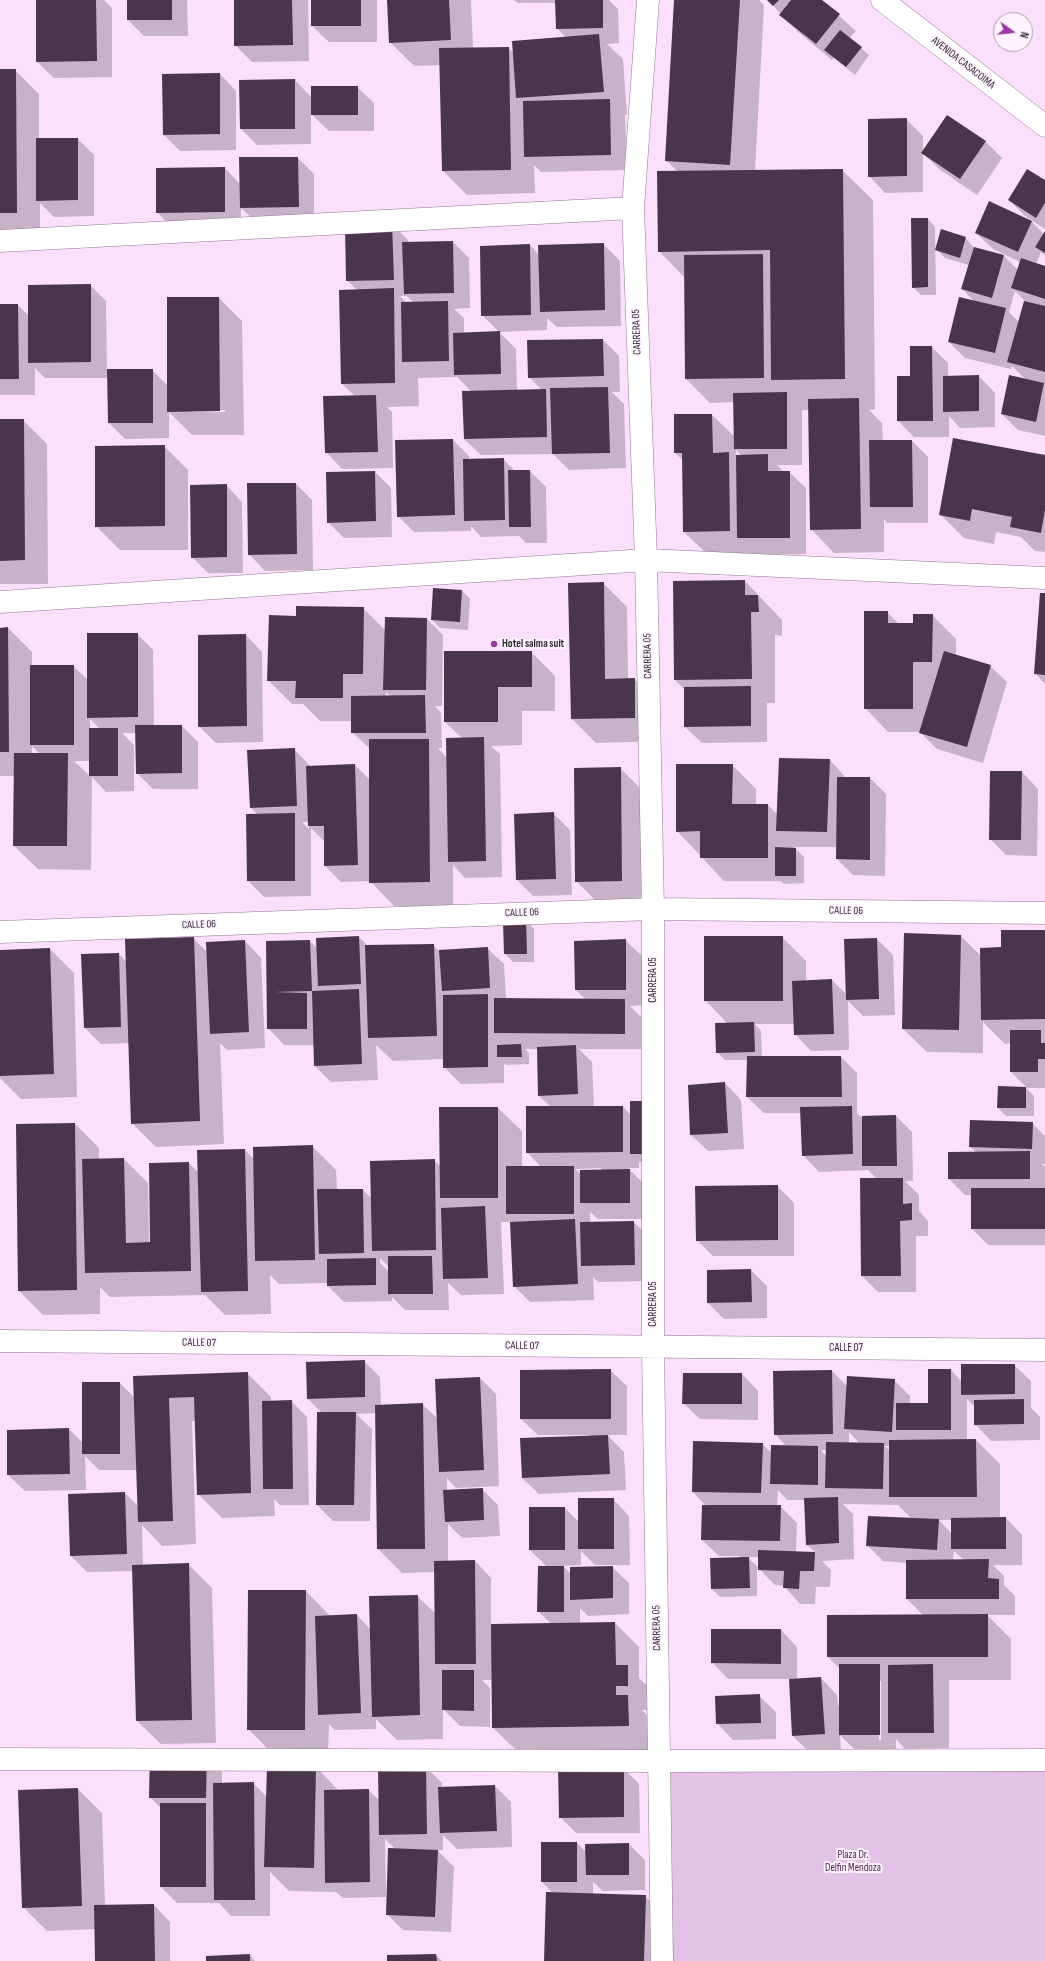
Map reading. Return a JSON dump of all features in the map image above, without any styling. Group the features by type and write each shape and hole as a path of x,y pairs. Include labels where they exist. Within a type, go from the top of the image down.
{"street":[{"name":"CARRERA 05","path":"648,0 633,208 646,560 653,909 653,1347 662,1961"},
{"name":"AVENIDA CASACOIMA","path":"882,0 1045,126"},
{"path":"0,241 633,208"},
{"path":"0,602 646,560 1045,578"},
{"name":"CALLE 06","path":"0,932 653,909 1045,913"},
{"name":"CALLE 07","path":"0,1341 1045,1350"},
{"path":"0,1759 659,1761 1045,1760"}],"green space":[{"name":"Plaza Dr. Delfin Mendoza","path":"1045,1760 1045,1961 662,1961 659,1761"}],"building":[{"path":"36,0 96,0 97,61 36,62"},
{"path":"127,0 172,0 172,20 127,20"},
{"path":"234,0 292,0 293,45 234,46"},
{"path":"311,0 361,0 361,26 311,26"},
{"path":"387,0 449,0 451,40 389,43"},
{"path":"555,0 603,0 603,28 556,29"},
{"path":"674,0 740,0 730,165 665,161"},
{"path":"767,0 779,0 773,6"},
{"path":"791,0 822,0 840,14 816,44 779,15"},
{"path":"840,30 862,47 846,67 824,50"},
{"path":"599,34 604,92 516,98 512,41"},
{"path":"509,47 511,170 442,171 439,48"},
{"path":"0,69 16,69 17,213 0,213"},
{"path":"220,73 220,134 163,135 162,74"},
{"path":"295,79 295,129 240,129 239,80"},
{"path":"311,86 358,86 358,115 311,115"},
{"path":"610,99 611,155 524,157 523,101"},
{"path":"947,115 986,141 960,179 921,153"},
{"path":"907,118 907,176 868,177 868,119"},
{"path":"36,138 78,138 78,200 36,201"},
{"path":"239,157 298,157 299,207 240,208"},
{"path":"225,167 225,212 156,213 156,168"},
{"path":"843,169 845,379 771,380 770,250 658,252 657,171"},
{"path":"1027,169 1045,180 1045,203 1036,218 1008,200"},
{"path":"989,201 1032,221 1018,252 975,233"},
{"path":"911,218 928,218 928,287 912,288"},
{"path":"392,223 394,280 346,281 345,225"},
{"path":"941,229 966,237 960,258 935,250"},
{"path":"1045,231 1045,253 1035,247"},
{"path":"453,241 454,293 404,294 402,242"},
{"path":"604,243 605,310 540,312 538,245"},
{"path":"530,244 531,315 481,316 480,246"},
{"path":"974,247 1004,255 992,298 961,289"},
{"path":"763,254 764,378 685,379 684,255"},
{"path":"1021,258 1045,266 1045,299 1011,288"},
{"path":"91,284 91,362 28,363 28,285"},
{"path":"394,288 395,383 341,384 339,290"},
{"path":"167,297 219,297 220,411 167,412"},
{"path":"959,297 1006,308 995,353 948,342"},
{"path":"448,301 449,361 402,362 401,302"},
{"path":"1024,301 1045,306 1045,372 1007,362"},
{"path":"0,304 18,304 19,379 0,379"},
{"path":"500,331 501,374 454,375 453,333"},
{"path":"603,339 604,376 528,378 527,340"},
{"path":"910,346 932,346 933,421 897,421 897,376 910,376"},
{"path":"107,369 153,369 153,423 108,423"},
{"path":"979,375 979,411 943,412 943,376"},
{"path":"1009,375 1044,383 1036,422 1001,414"},
{"path":"608,387 610,453 552,454 550,388"},
{"path":"546,389 547,437 464,439 462,391"},
{"path":"787,392 787,449 734,449 733,393"},
{"path":"376,395 378,452 325,453 323,396"},
{"path":"859,398 861,529 810,530 808,399"},
{"path":"674,414 712,414 713,453 729,452 730,531 683,532 682,453 674,453"},
{"path":"0,419 24,419 25,560 0,561"},
{"path":"953,438 1045,455 1045,510 1041,533 1010,527 1012,517 972,509 970,521 939,515"},
{"path":"453,439 455,515 397,517 395,440"},
{"path":"869,440 912,440 913,507 870,507"},
{"path":"165,445 165,526 95,527 95,446"},
{"path":"768,454 768,471 790,471 790,538 737,538 736,455"},
{"path":"504,458 505,520 464,521 463,459"},
{"path":"508,470 530,470 531,527 509,527"},
{"path":"375,471 376,521 327,523 326,472"},
{"path":"247,483 296,483 297,554 248,555"},
{"path":"227,484 227,557 191,558 190,485"},
{"path":"745,580 745,595 758,595 759,612 751,612 752,679 674,680 673,581"},
{"path":"604,582 605,679 635,678 635,718 571,719 568,583"},
{"path":"433,588 462,590 460,622 431,620"},
{"path":"1040,593 1045,593 1045,675 1034,674"},
{"path":"296,606 364,607 363,674 343,674 343,698 295,698 296,681 267,681 269,615 296,616"},
{"path":"864,611 888,611 888,623 913,623 913,614 933,614 932,662 913,662 913,709 864,709"},
{"path":"385,617 427,618 426,690 383,690"},
{"path":"8,627 9,752 0,752 0,628"},
{"path":"87,633 138,633 138,717 87,718"},
{"path":"246,634 247,726 198,727 198,635"},
{"path":"444,651 532,651 532,687 498,687 498,722 444,722"},
{"path":"944,651 991,665 967,747 919,733"},
{"path":"30,665 74,665 74,745 30,745"},
{"path":"751,686 751,726 684,727 684,687"},
{"path":"425,695 426,733 351,733 351,696"},
{"path":"135,725 182,725 182,773 136,774"},
{"path":"89,728 118,728 118,776 89,776"},
{"path":"484,737 486,861 448,862 446,738"},
{"path":"369,739 429,739 430,882 369,883"},
{"path":"295,748 297,806 250,808 247,750"},
{"path":"14,753 68,753 67,846 13,846"},
{"path":"779,758 830,759 827,832 776,831"},
{"path":"355,764 358,865 324,866 324,826 308,826 306,766"},
{"path":"676,764 733,764 732,804 768,804 768,858 700,858 700,831 676,832"},
{"path":"621,767 622,881 575,882 574,768"},
{"path":"990,771 1022,771 1021,840 989,840"},
{"path":"837,777 870,777 870,860 836,859"},
{"path":"554,812 556,879 516,880 514,814"},
{"path":"295,813 295,881 247,881 246,814"},
{"path":"775,847 796,848 796,876 775,876"},
{"path":"526,920 527,954 504,954 503,921"},
{"path":"1001,930 1045,930 1045,1019 981,1020 980,948 1001,947"},
{"path":"904,933 961,935 959,1030 902,1029"},
{"path":"359,936 361,984 318,986 316,938"},
{"path":"704,936 783,936 783,1001 704,1001"},
{"path":"194,937 200,1121 131,1124 125,939"},
{"path":"877,938 879,999 846,1000 844,939"},
{"path":"626,939 626,990 575,990 574,941"},
{"path":"245,940 249,1032 210,1034 206,942"},
{"path":"310,940 312,991 275,992 307,993 307,1029 267,1029 266,941"},
{"path":"434,944 437,1036 368,1038 365,945"},
{"path":"488,947 490,988 442,991 439,950"},
{"path":"50,948 54,1074 0,1076 0,950"},
{"path":"119,953 121,1027 84,1028 81,954"},
{"path":"832,979 834,1034 794,1035 792,981"},
{"path":"359,989 362,1064 314,1066 312,991"},
{"path":"488,994 488,1067 443,1068 443,995"},
{"path":"494,998 625,999 625,1034 494,1033"},
{"path":"754,1022 755,1052 716,1053 715,1023"},
{"path":"1010,1030 1041,1030 1041,1043 1045,1043 1045,1059 1038,1059 1038,1072 1010,1072"},
{"path":"521,1044 522,1057 497,1057 497,1045"},
{"path":"576,1045 578,1094 538,1096 537,1047"},
{"path":"747,1056 841,1056 842,1097 746,1097"},
{"path":"725,1082 728,1133 690,1135 688,1085"},
{"path":"998,1086 1026,1087 1026,1108 997,1108"},
{"path":"630,1101 651,1101 651,1154 630,1154"},
{"path":"526,1106 623,1106 623,1152 526,1153"},
{"path":"852,1106 853,1154 802,1156 800,1107"},
{"path":"439,1107 498,1107 498,1198 440,1198"},
{"path":"896,1115 897,1166 862,1166 862,1116"},
{"path":"970,1120 1033,1122 1032,1149 969,1147"},
{"path":"75,1123 77,1290 18,1291 16,1124"},
{"path":"313,1145 315,1260 255,1261 253,1147"},
{"path":"245,1149 248,1291 201,1292 197,1150"},
{"path":"1030,1151 1030,1179 948,1179 948,1152"},
{"path":"124,1158 126,1243 150,1242 149,1163 189,1162 191,1271 85,1273 82,1159"},
{"path":"435,1159 436,1250 372,1251 370,1161"},
{"path":"506,1166 574,1166 574,1214 506,1214"},
{"path":"630,1169 630,1203 580,1203 580,1170"},
{"path":"860,1178 903,1178 903,1204 912,1203 912,1220 900,1221 901,1276 861,1276"},
{"path":"778,1185 778,1240 696,1241 695,1186"},
{"path":"971,1188 1045,1188 1045,1229 971,1229"},
{"path":"317,1189 363,1189 364,1253 319,1254"},
{"path":"485,1206 488,1278 443,1279 441,1208"},
{"path":"575,1219 578,1284 513,1287 510,1222"},
{"path":"634,1221 635,1265 581,1266 580,1222"},
{"path":"388,1256 432,1256 433,1294 388,1294"},
{"path":"376,1258 376,1285 327,1286 327,1259"},
{"path":"751,1269 752,1302 707,1303 707,1270"},
{"path":"365,1360 365,1397 307,1399 306,1362"},
{"path":"961,1364 1015,1364 1015,1394 961,1395"},
{"path":"611,1369 611,1419 520,1419 520,1370"},
{"path":"928,1369 951,1369 951,1430 896,1430 896,1403 928,1403"},
{"path":"832,1370 833,1434 774,1435 773,1371"},
{"path":"248,1372 251,1493 197,1495 194,1397 169,1398 173,1521 138,1522 133,1376"},
{"path":"683,1373 742,1373 742,1404 682,1404"},
{"path":"847,1376 895,1379 892,1432 844,1429"},
{"path":"480,1377 484,1470 439,1472 435,1379"},
{"path":"82,1382 120,1382 120,1454 82,1454"},
{"path":"1024,1399 1024,1424 974,1425 974,1400"},
{"path":"292,1400 293,1489 263,1489 262,1401"},
{"path":"423,1403 425,1549 377,1549 375,1405"},
{"path":"317,1412 356,1412 354,1505 316,1505"},
{"path":"69,1428 70,1474 7,1475 7,1430"},
{"path":"608,1435 610,1474 522,1478 520,1438"},
{"path":"976,1439 977,1497 889,1497 889,1440"},
{"path":"693,1441 763,1443 761,1493 692,1492"},
{"path":"826,1442 884,1443 883,1489 825,1488"},
{"path":"771,1445 818,1446 818,1485 770,1484"},
{"path":"483,1488 484,1520 445,1522 443,1490"},
{"path":"125,1492 127,1554 70,1556 68,1494"},
{"path":"838,1497 839,1543 806,1545 804,1498"},
{"path":"578,1498 614,1498 614,1549 578,1549"},
{"path":"702,1505 781,1505 780,1541 701,1540"},
{"path":"529,1507 565,1507 565,1550 529,1550"},
{"path":"868,1516 939,1519 937,1550 866,1546"},
{"path":"1006,1517 1006,1549 951,1549 951,1518"},
{"path":"758,1550 815,1552 814,1571 800,1571 799,1589 783,1588 784,1571 758,1570"},
{"path":"749,1557 750,1588 711,1589 710,1558"},
{"path":"989,1559 988,1578 999,1579 999,1599 906,1599 906,1560"},
{"path":"475,1560 476,1664 435,1664 434,1561"},
{"path":"189,1563 192,1720 136,1721 132,1565"},
{"path":"538,1566 564,1566 564,1612 537,1612"},
{"path":"613,1566 613,1598 570,1600 570,1567"},
{"path":"248,1590 306,1590 305,1730 247,1730"},
{"path":"418,1595 420,1715 372,1717 369,1596"},
{"path":"357,1614 361,1713 318,1715 315,1616"},
{"path":"988,1614 988,1657 827,1657 827,1615"},
{"path":"615,1622 616,1665 628,1665 628,1686 616,1686 616,1695 628,1695 629,1726 492,1728 491,1624"},
{"path":"711,1629 781,1629 781,1664 711,1663"},
{"path":"839,1664 880,1664 880,1735 839,1735"},
{"path":"933,1664 934,1733 888,1733 888,1665"},
{"path":"442,1670 474,1670 474,1711 442,1710"},
{"path":"821,1677 825,1734 792,1736 789,1679"},
{"path":"760,1694 761,1723 716,1724 715,1696"},
{"path":"150,1751 207,1751 206,1798 149,1798"},
{"path":"267,1766 316,1767 314,1868 264,1867"},
{"path":"378,1766 426,1766 427,1834 379,1835"},
{"path":"624,1767 624,1817 559,1818 558,1768"},
{"path":"254,1782 255,1900 214,1900 213,1783"},
{"path":"495,1785 497,1831 440,1833 438,1787"},
{"path":"78,1788 82,1906 22,1908 18,1790"},
{"path":"369,1789 370,1882 325,1883 324,1790"},
{"path":"160,1803 206,1803 206,1887 160,1887"},
{"path":"541,1842 577,1842 577,1882 541,1882"},
{"path":"629,1843 629,1875 586,1875 585,1844"},
{"path":"388,1848 438,1850 435,1917 386,1915"},
{"path":"546,1892 646,1895 644,1961 544,1961"},
{"path":"154,1904 155,1961 95,1961 94,1905"},
{"path":"250,1954 250,1961 206,1961 206,1956"},
{"path":"436,1954 437,1961 387,1961 387,1955"}],"place":[{"name":"Hotel salma suit","path":"494,644"}]}
